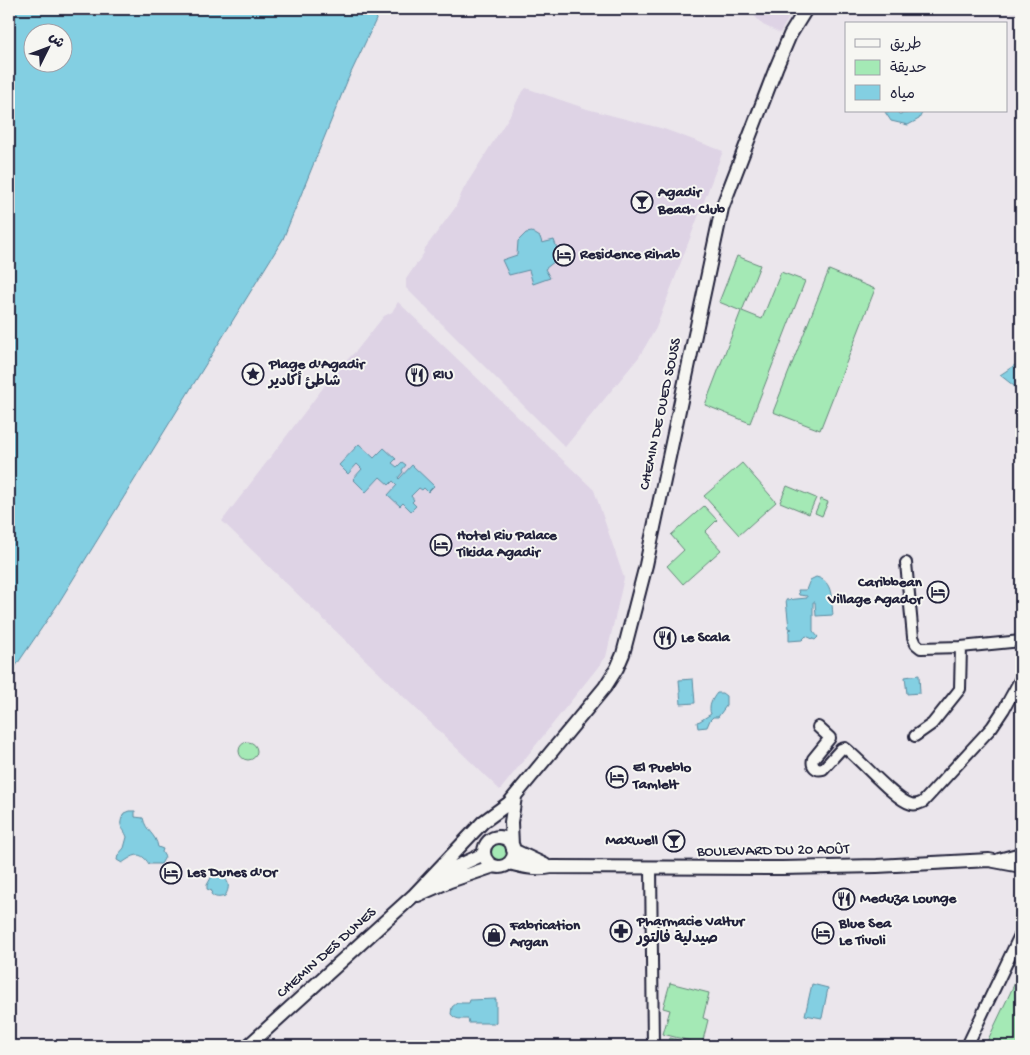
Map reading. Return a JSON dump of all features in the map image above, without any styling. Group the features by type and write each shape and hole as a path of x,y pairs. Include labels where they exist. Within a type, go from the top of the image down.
{"street":[{"name":"CHEMIN DE OUED SOUSS","path":"473,832 512,800 605,687 623,654 646,565 722,208 776,68 790,35 806,9"},
{"path":"906,563 913,636 916,644 922,648 962,647 1021,641"},
{"path":"915,736 932,724 960,689 962,647"},
{"path":"818,727 830,738 813,760 814,768 823,769 845,748 905,802 917,805 923,802 992,727 1021,678"},
{"name":"CHEMIN DE OUED SOUSS","path":"491,839 504,823 512,800"},
{"path":"512,800 512,853 502,867 489,863 484,854 486,845 491,839 503,838 512,853"},
{"name":"CHEMIN DES DUNES","path":"248,1046 413,896 473,832"},
{"name":"BOULEVARD DU 20 AOÛT","path":"512,853 531,868 801,868 994,861 1021,854"},
{"name":"CHEMIN DES DUNES","path":"427,881 484,854"},
{"name":"BOULEVARD DU 20 AOÛT","path":"994,861 1021,866"},
{"path":"413,896 494,866"},
{"path":"651,868 653,1046"},
{"path":"967,1046 1021,933"}],"shaded area":[{"path":"748,9 794,9 780,33 763,25"},
{"path":"526,88 587,109 664,129 723,151 656,328 639,357 565,447 406,288 406,279 424,253 423,251 455,208 464,188"},
{"path":"398,302 594,490 624,578 606,657 500,790 222,521 335,372 357,350 384,316 392,312"}],"green space":[{"path":"1021,152 1021,202 1020,202 1017,153"},
{"path":"737,256 760,265 742,311 762,319 781,272 805,281 750,423 705,405 741,311 719,302"},
{"path":"829,270 875,289 820,430 773,412"},
{"path":"742,463 776,502 739,535 704,496"},
{"path":"787,486 816,498 809,514 780,502"},
{"path":"821,499 828,502 822,516 815,513"},
{"path":"704,506 717,520 705,532 721,550 683,584 667,566 684,550 671,535"},
{"path":"248,742 254,745 257,751 254,757 248,760 242,757 239,751 242,745"},
{"path":"500,844 506,847 509,853 506,859 500,862 494,859 491,853 494,847"},
{"path":"1021,970 1021,1046 985,1046"},
{"path":"670,983 709,993 703,1018 708,1020 702,1044 663,1034 670,1010 663,1008"},
{"path":"670,1038 703,1046 668,1046"}],"water":[{"path":"9,9 381,9 348,79 283,239 56,607 9,676"},
{"path":"885,112 897,112 899,114 922,112 919,119 908,125 891,121"},
{"path":"532,232 540,237 542,243 554,240 560,257 545,269 550,278 533,284 529,270 509,275 502,260 517,255 518,241 526,233"},
{"path":"1015,365 1019,371 1018,375 1021,382 1020,397 1014,386 1000,375"},
{"path":"359,444 374,458 384,448 396,459 392,463 397,467 402,462 406,465 399,479 412,465 434,486 428,492 424,488 422,490 419,488 411,496 414,500 412,502 416,506 411,511 403,503 400,506 388,495 397,485 393,481 389,485 380,477 366,492 353,479 362,469 357,464 348,474 339,465"},
{"path":"816,577 822,579 829,587 833,615 816,616 815,602 813,602 813,631 818,637 815,640 806,636 802,640 789,641 789,630 792,629 789,628 786,600 807,598 807,596 799,595 798,590 806,590 810,580"},
{"path":"919,675 920,693 907,694 905,677"},
{"path":"693,679 695,703 681,704 679,680"},
{"path":"717,693 722,693 726,696 726,706 718,717 713,717 710,720 707,727 698,728 697,722 711,714 711,703"},
{"path":"135,811 135,817 143,818 158,847 163,849 162,852 165,857 161,864 149,864 140,855 133,856 122,863 117,860 118,855 124,848 127,837 121,822 124,813"},
{"path":"218,874 227,881 228,889 225,896 216,897 211,894 212,891 207,889 207,885 212,876"},
{"path":"812,984 828,988 822,1018 805,1015"},
{"path":"496,999 496,1023 469,1023 468,1019 457,1018 451,1014 452,1007 457,1003 469,1003 470,1000"}],"place":[{"name":"Agadir Beach Club","path":"642,202"},
{"name":"Residence Rihab","path":"564,255"},
{"name":"Plage d'Agadir شاطئ أكادير","path":"253,374"},
{"name":"RIU","path":"417,375"},
{"name":"Hotel Riu Palace Tikida Agadir","path":"441,545"},
{"name":"Caribbean Village Agador","path":"938,592"},
{"name":"Le Scala","path":"665,638"},
{"name":"El Pueblo Tamlelt","path":"617,777"},
{"name":"Maxwell","path":"674,841"},
{"name":"Les Dunes d'Or","path":"171,873"},
{"name":"Meduza Lounge","path":"844,899"},
{"name":"Pharmacie Valtur صيدلية فالتور","path":"621,931"},
{"name":"Blue Sea Le Tivoli","path":"823,933"},
{"name":"Fabrication Argan","path":"494,935"}]}
